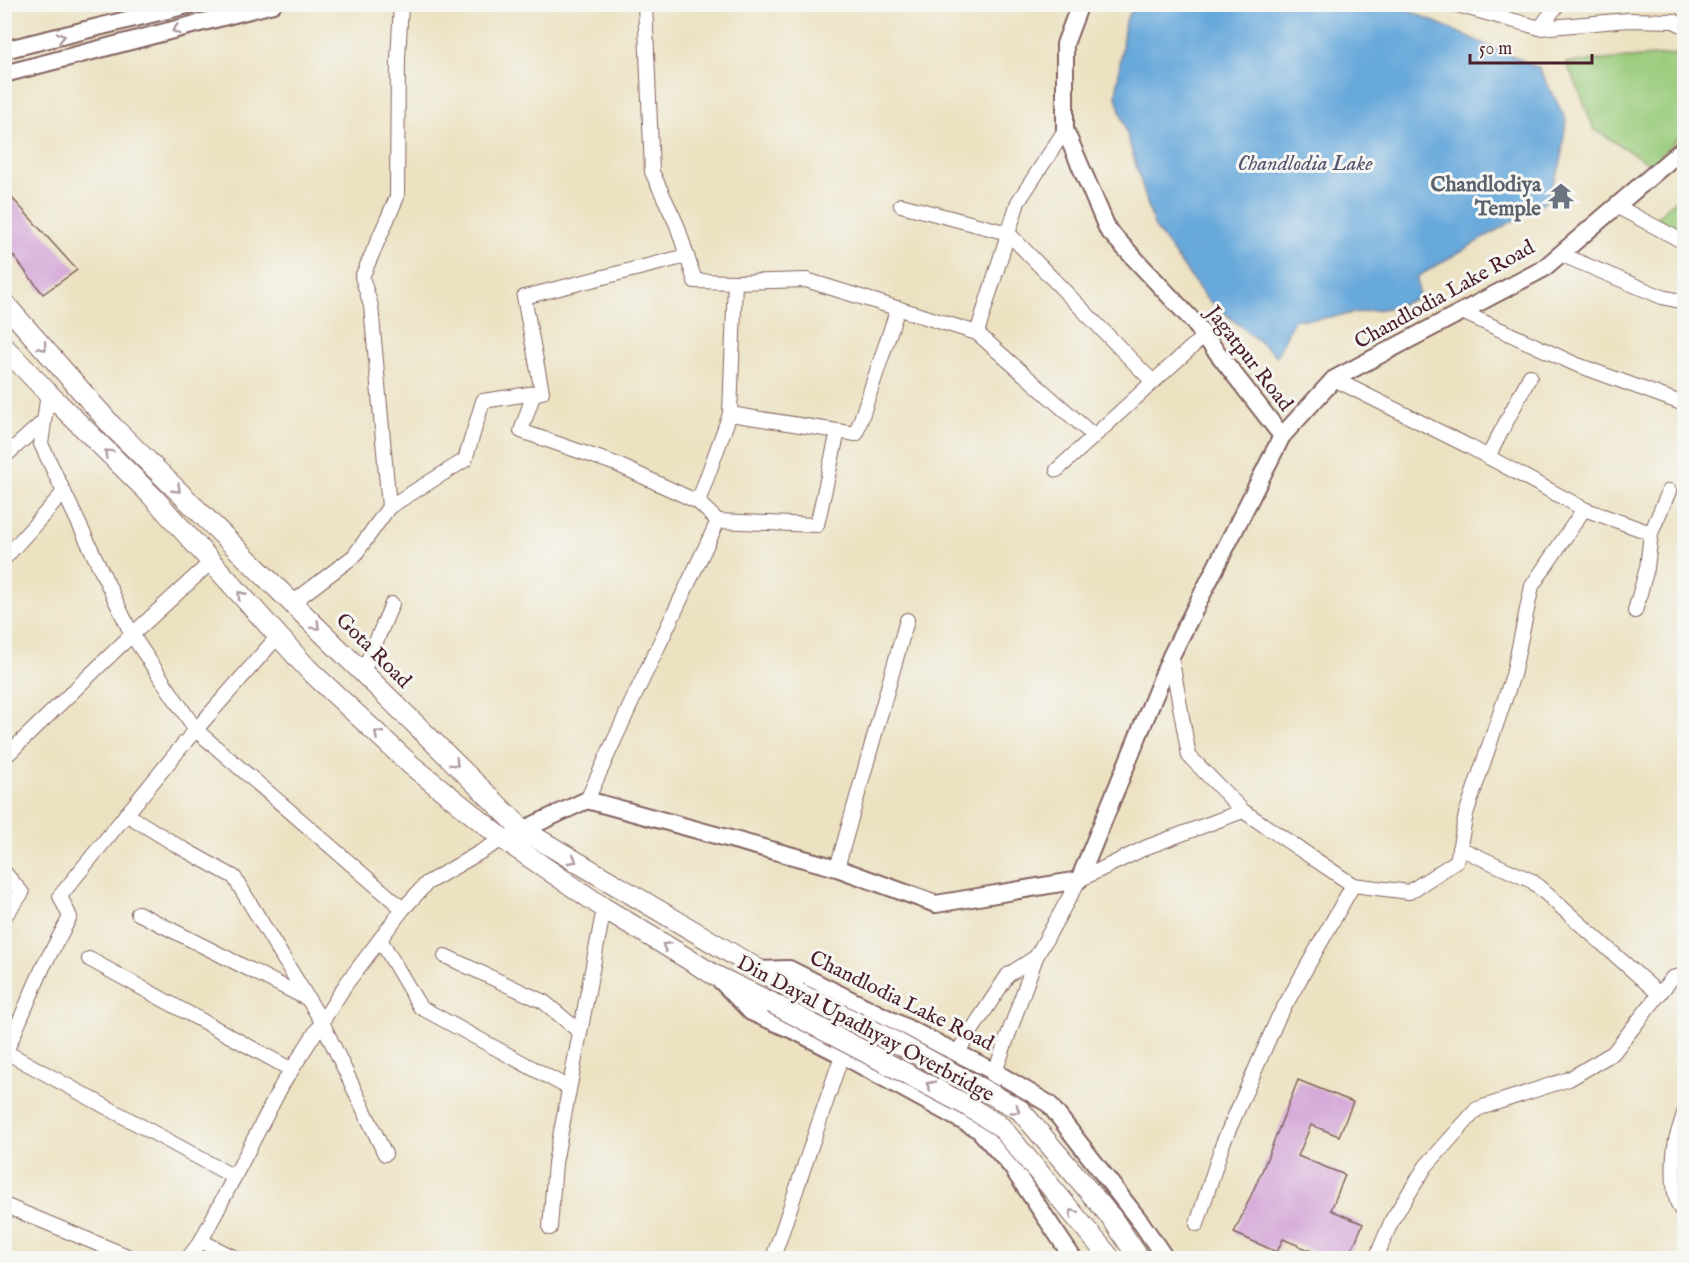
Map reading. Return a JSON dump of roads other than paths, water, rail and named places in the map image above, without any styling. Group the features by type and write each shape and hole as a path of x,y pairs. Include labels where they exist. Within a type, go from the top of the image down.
{"main road":[{"name":"Gota Road","path":"4,303 113,427 523,830 758,970"},
{"path":"4,347 152,496 308,669 411,765 503,839 604,908 716,976"},
{"name":"Din Dayal Upadhyay Overbridge","path":"758,970 1020,1110 1111,1216 1138,1258"},
{"name":"Din Dayal Upadhyay Overbridge","path":"716,976 966,1105 1001,1127 1110,1258"}],"street":[{"path":"4,50 192,4"},
{"path":"4,74 273,4"},
{"path":"389,507 371,306 362,277 397,197 400,4"},
{"path":"645,4 652,172 677,225 695,281 806,280 977,333 1094,436"},
{"name":"Jagatpur Road","path":"1079,880 1171,656 1282,436 1192,320 1108,230 1065,130 1065,44 1080,4"},
{"path":"1454,4 1540,28 1628,20 1674,21 1684,26"},
{"path":"1540,28 1558,4"},
{"path":"95,29 101,49"},
{"path":"977,333 1018,202 1065,130"},
{"name":"Chandlodia Lake Road","path":"1282,436 1334,379 1543,269 1684,148"},
{"path":"902,204 1008,233 1153,382"},
{"path":"1616,206 1684,242"},
{"path":"1560,254 1662,297 1684,302"},
{"path":"292,603 354,556 389,507 465,460 483,401 542,392 524,297 687,256"},
{"path":"698,502 730,414 735,282"},
{"path":"730,414 856,434 898,308"},
{"path":"1462,312 1575,364 1684,404"},
{"path":"1056,470 1204,336"},
{"path":"1488,457 1530,376"},
{"path":"1334,379 1488,457 1584,509 1651,533"},
{"path":"48,393 41,444 132,634 196,730 403,909"},
{"path":"534,393 521,431 616,465 698,502 717,521 817,525 838,431"},
{"path":"4,457 44,421"},
{"path":"1635,611 1647,568 1651,533 1669,491"},
{"path":"4,559 64,492"},
{"path":"1171,656 1189,756 1243,811 1353,885 1409,892 1457,861 1466,814 1513,675 1532,586 1584,509"},
{"path":"188,1258 201,1241 282,1085 346,984 403,909 427,883 503,839 587,800 717,521"},
{"path":"4,758 132,634 211,562"},
{"path":"363,672 392,604"},
{"path":"837,868 906,620"},
{"path":"234,1177 5,1052 43,967 70,917 60,896 196,730 278,636"},
{"path":"587,800 837,868 936,904 1079,880 1147,847 1243,811"},
{"path":"126,814 234,877 322,1022 385,1154"},
{"path":"1460,848 1532,881 1659,994"},
{"path":"4,872 22,893 4,918"},
{"name":"Chandlodia Lake Road","path":"758,970 789,969 995,1072 1036,957 1079,880"},
{"path":"1197,1224 1223,1143 1278,1018 1353,885"},
{"path":"550,1228 555,1163 604,908"},
{"path":"138,913 308,999"},
{"path":"380,939 420,1007 569,1088"},
{"path":"445,956 544,1002 580,1032"},
{"path":"957,1053 1008,975 1036,957"},
{"path":"89,959 292,1070"},
{"path":"1376,1258 1392,1220 1426,1166 1477,1109 1569,1079 1613,1053 1672,978 1684,975"},
{"path":"716,976 751,1012 842,1054 979,1130 1011,1166 1073,1258"},
{"path":"773,1258 842,1054"},
{"path":"979,1130 995,1072 1049,1104 1142,1224 1165,1258"},
{"path":"1684,1113 1676,1143 1674,1180 1676,1199 1680,1210 1684,1212"},
{"path":"4,1205 132,1258"},
{"path":"201,1241 235,1258"}],"water":[{"name":"Chandlodia Lake","path":"1394,4 1539,68 1566,120 1560,166 1545,202 1417,277 1419,297 1394,307 1317,319 1294,319 1277,356 1206,298 1154,226 1116,97 1125,22 1135,5"}],"place":[{"name":"Chandlodiya Temple","path":"1561,196"}]}
